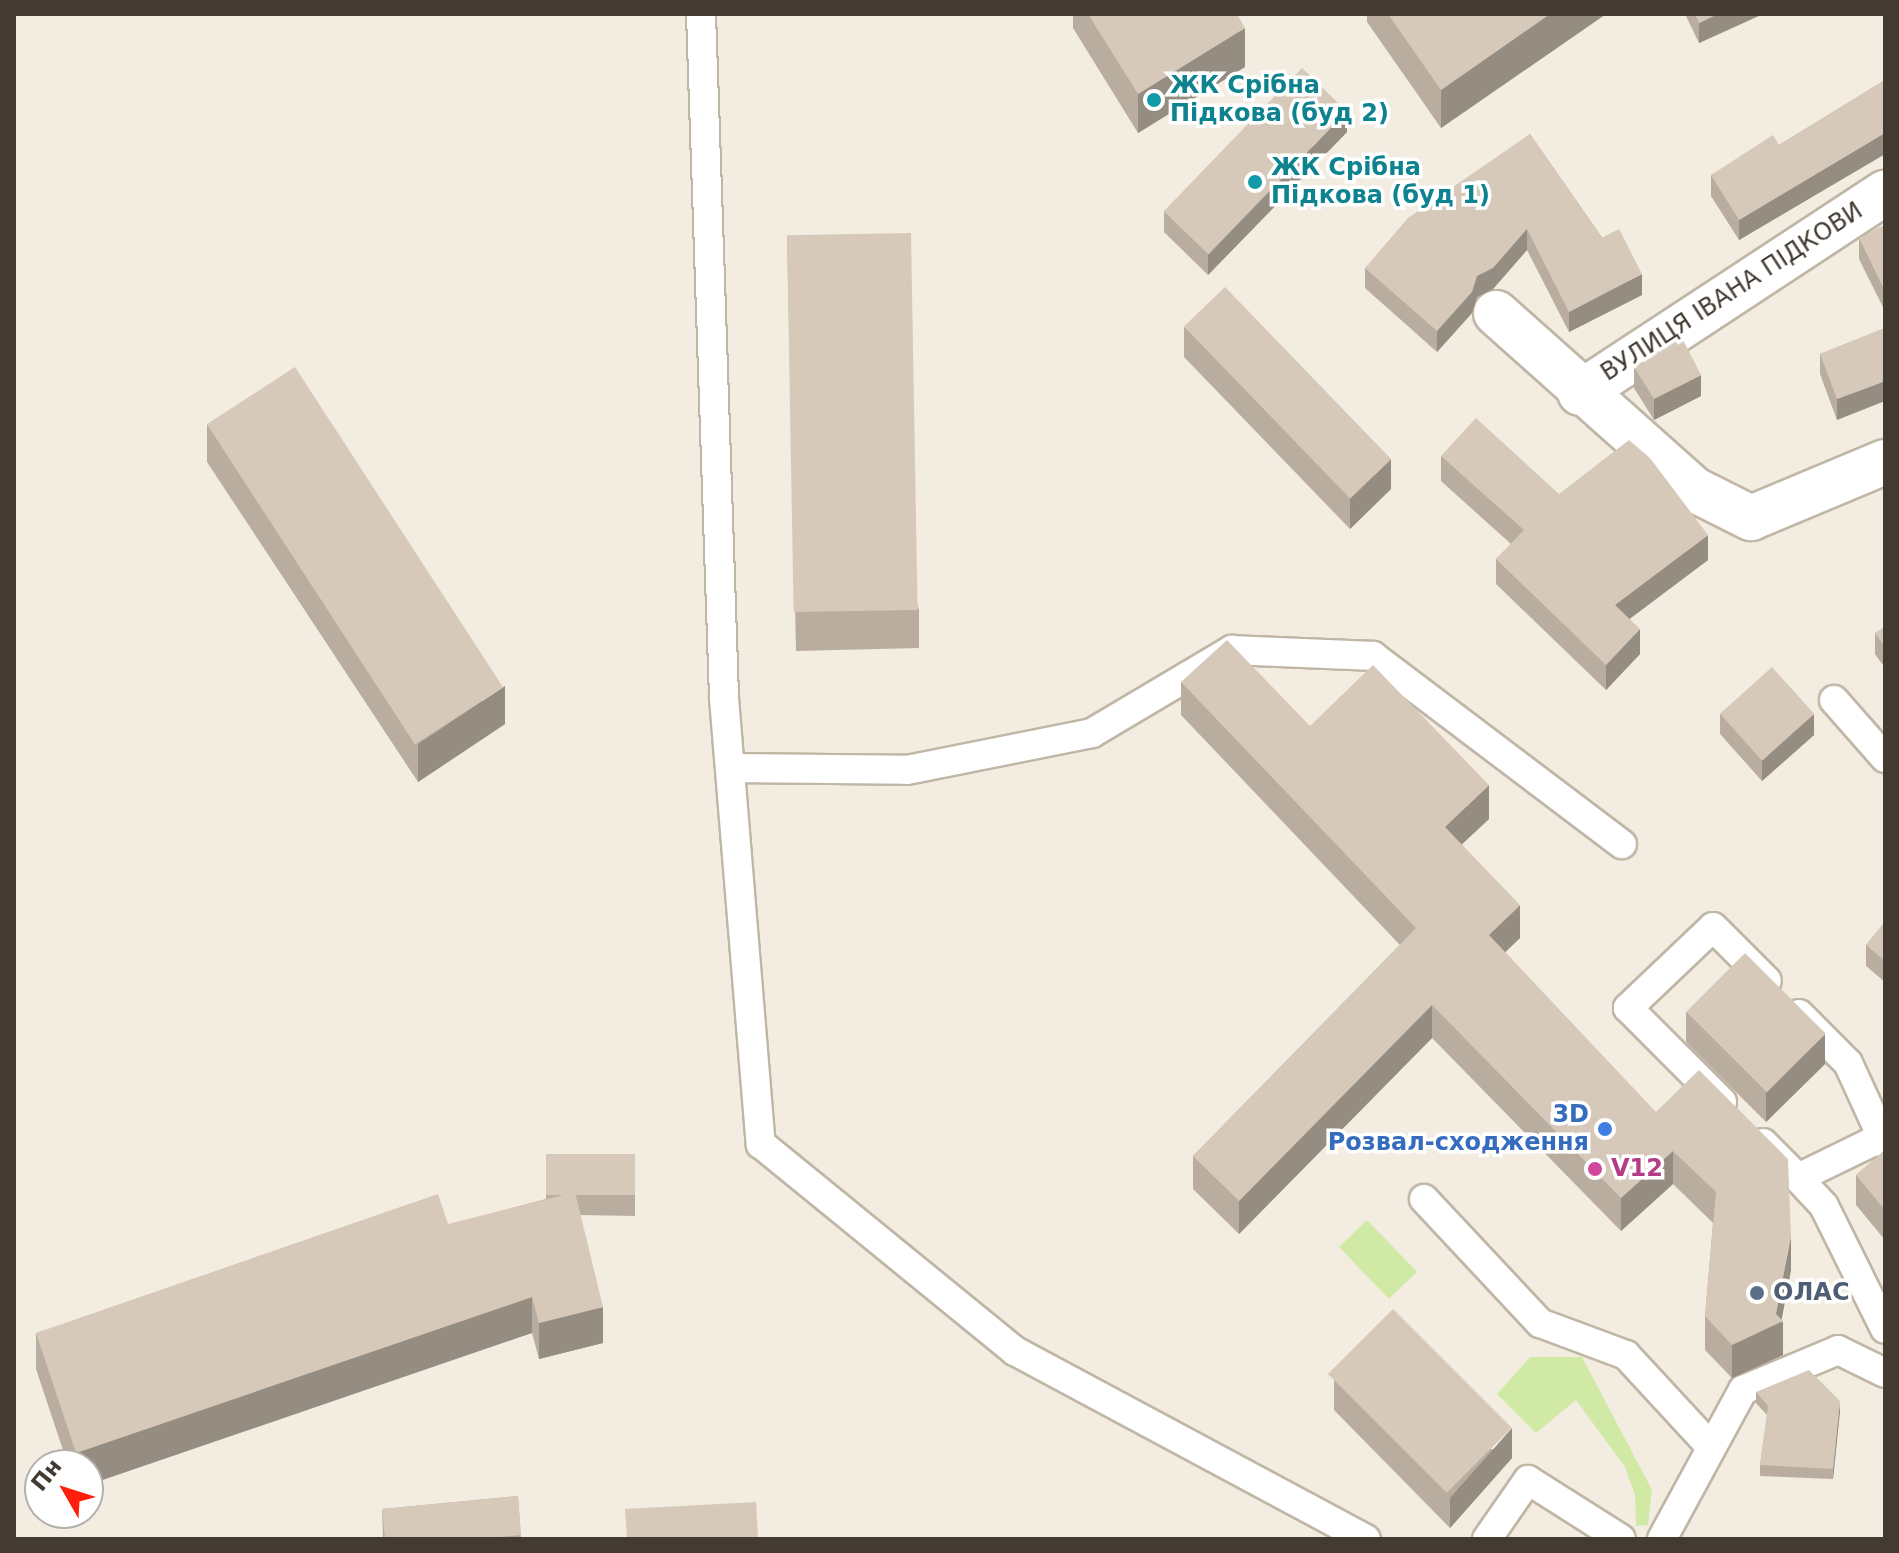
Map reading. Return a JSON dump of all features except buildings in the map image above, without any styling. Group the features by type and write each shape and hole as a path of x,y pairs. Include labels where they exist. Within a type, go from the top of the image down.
{"street":[{"name":"ВУЛИЦЯ ІВАНА ПІДКОВИ","path":"1580,393 1885,193"},
{"name":"ВУЛИЦЯ ІВАНА ПІДКОВИ","path":"1496,313 1580,393 1695,490 1751,518 1885,462"}],"lane":[{"path":"701,14 730,768 761,1144 1015,1351 1366,1539"},
{"path":"730,768 907,770 1092,733 1232,650 1373,656 1622,844"},
{"path":"1834,700 1885,758"},
{"path":"1798,1178 1882,1141 1848,1063 1713,927 1628,1008 1824,1206 1885,1329"},
{"path":"1424,1199 1540,1323 1626,1355 1711,1447"},
{"path":"1662,1539 1743,1390 1838,1350 1885,1373"},
{"path":"1487,1539 1528,1480 1621,1539"}],"green space":[{"path":"1367,1220 1417,1272 1389,1299 1339,1247"},
{"path":"1530,1357 1582,1357 1652,1490 1648,1525 1636,1526 1635,1495 1625,1467 1576,1400 1536,1433 1497,1394"}],"place":[{"name":"ЖК Срібна Підкова (буд 2)","path":"1154,100"},
{"name":"ЖК Срібна Підкова (буд 1)","path":"1255,182"},
{"name":"3D Розвал-сходження","path":"1605,1129"},
{"name":"V12","path":"1595,1169"},
{"name":"ОЛАС","path":"1757,1293"}]}
